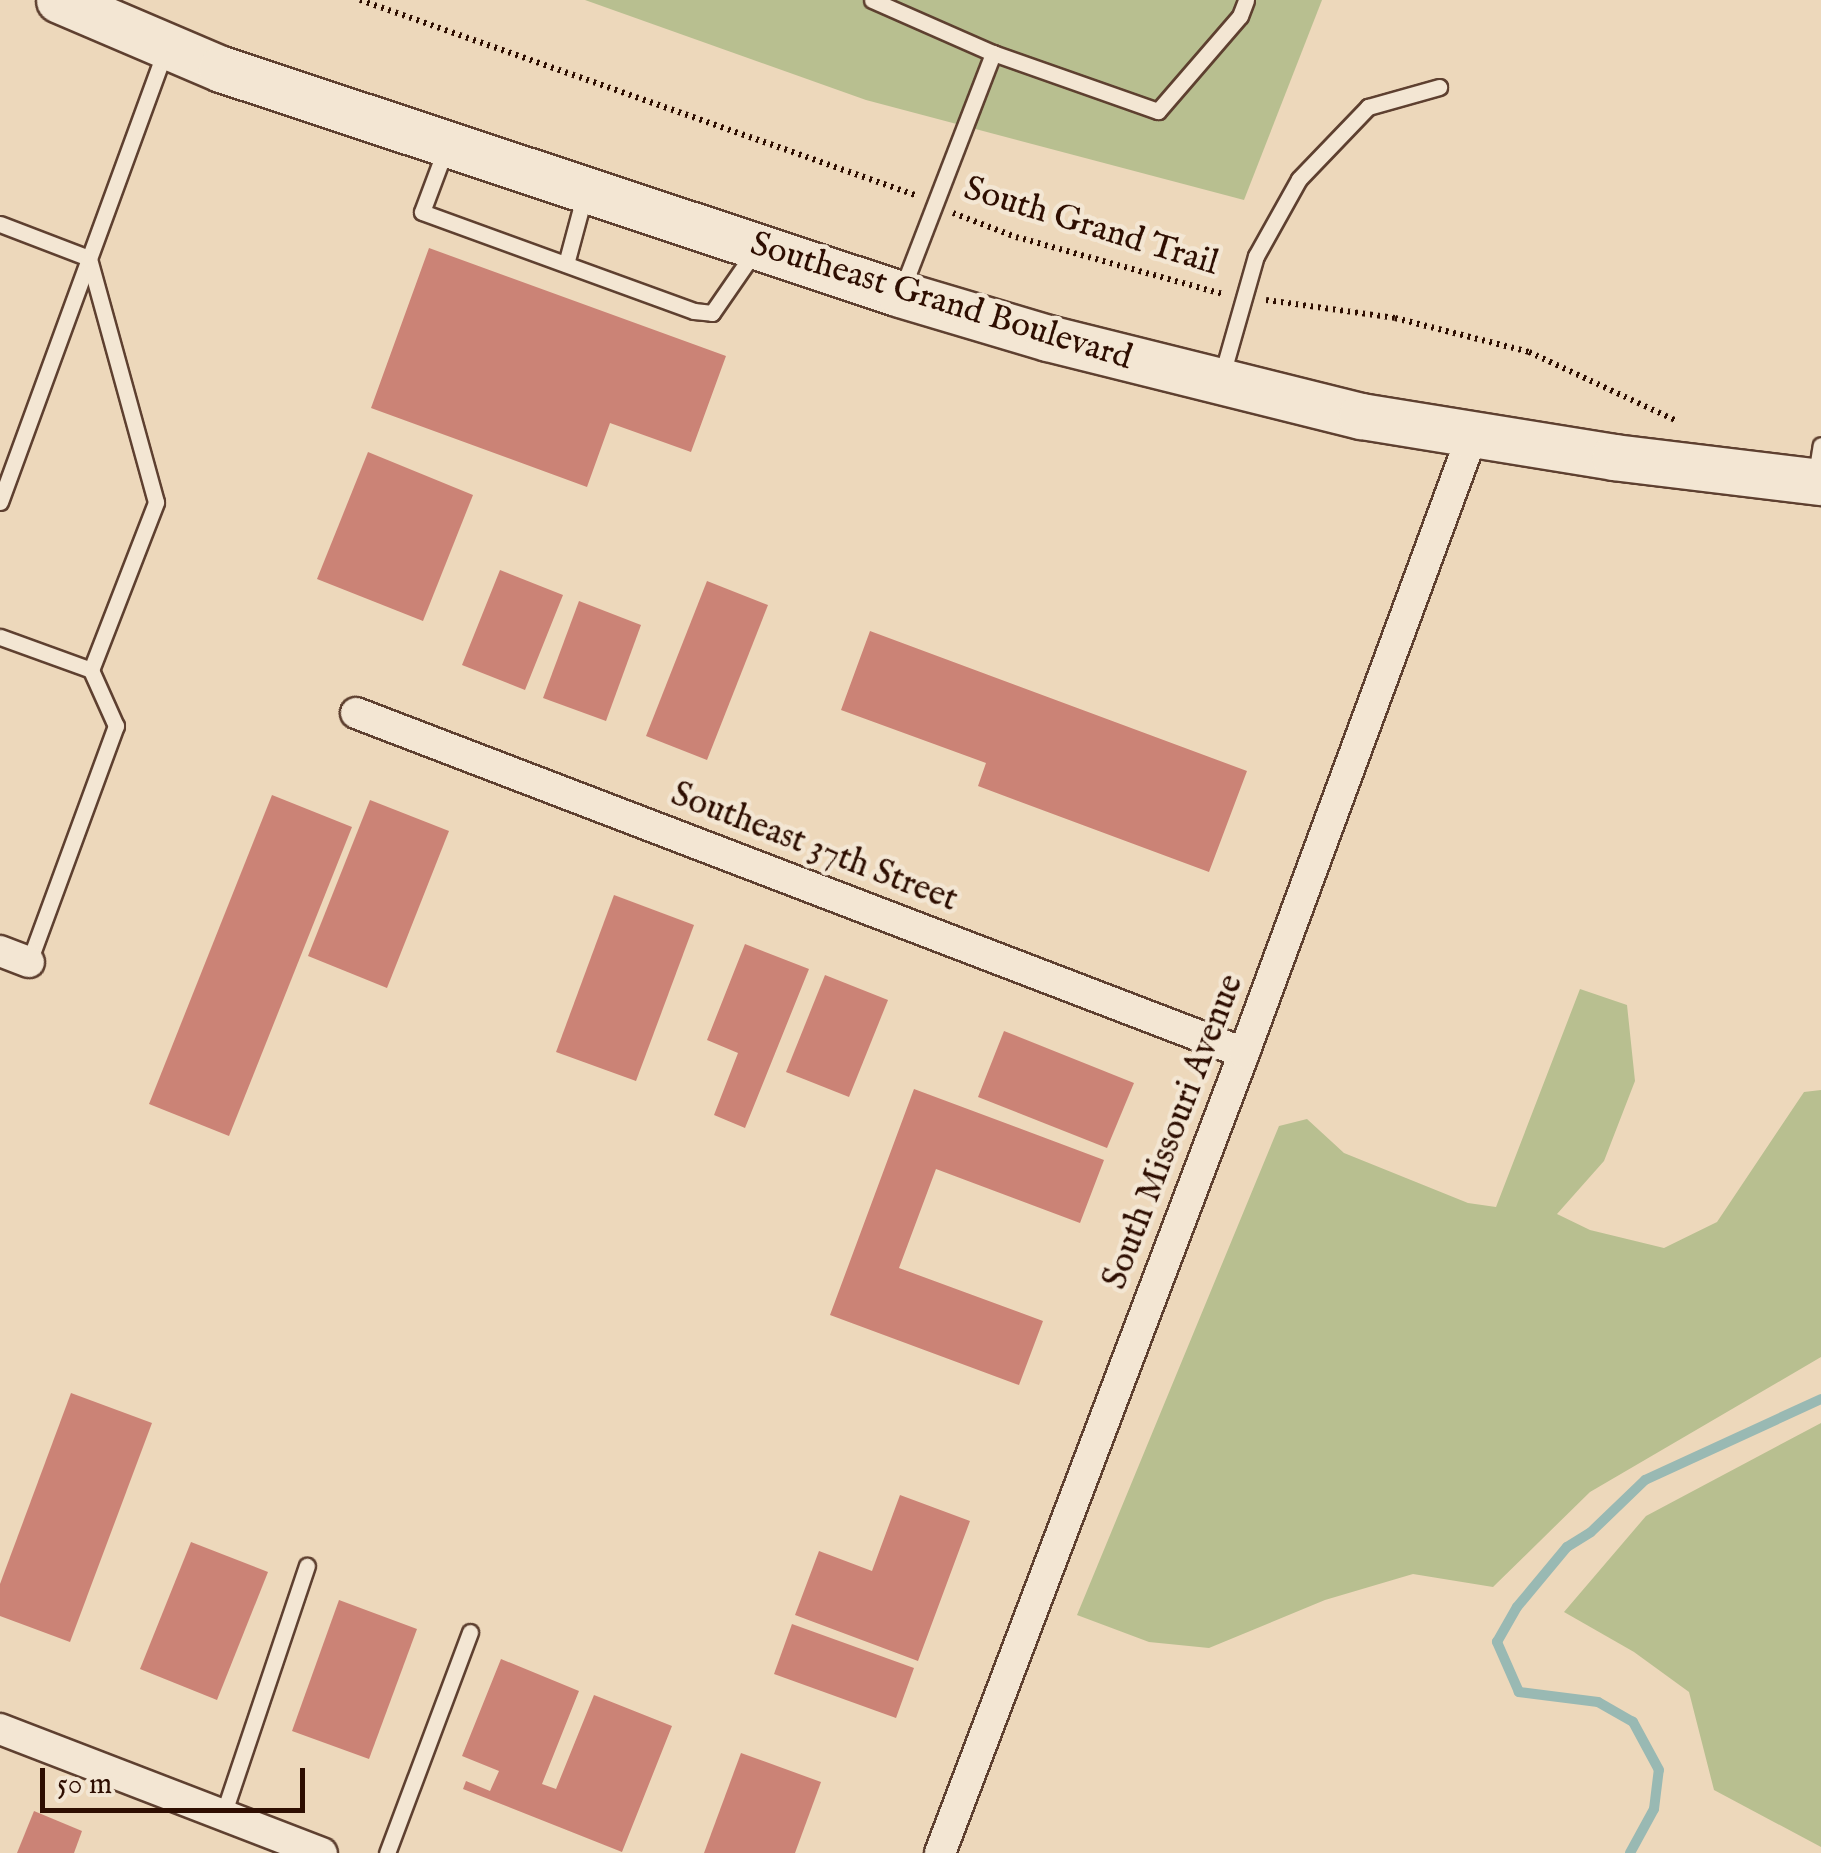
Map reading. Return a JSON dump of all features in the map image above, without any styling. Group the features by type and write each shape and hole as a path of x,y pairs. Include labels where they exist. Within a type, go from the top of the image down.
{"street":[{"name":"Southeast Grand Boulevard","path":"24,0 74,8 221,70 900,294 1219,384 1472,436 1819,469"},
{"name":"South Missouri Avenue","path":"940,1853 1244,1054 1472,436"},
{"name":"Southeast 37th Street","path":"356,713 1244,1054"},
{"path":"0,951 29,962"},
{"path":"0,1729 322,1853"}],"lane":[{"path":"872,0 993,52 1158,111 1240,16 1246,0"},
{"path":"0,502 166,46"},
{"path":"900,294 993,52"},
{"path":"1219,384 1243,297 1273,219 1299,180 1368,107 1439,86"},
{"path":"448,144 422,212 712,314 758,246"},
{"path":"566,264 586,189"},
{"path":"0,224 89,258"},
{"path":"29,962 116,726 91,670 156,502 89,258"},
{"path":"0,637 91,670"},
{"path":"223,1815 307,1566"},
{"path":"387,1853 470,1632"}],"path":[{"name":"South Grand Trail","path":"360,0 700,123 832,164 1016,237 1243,297 1395,318 1463,332 1529,352 1672,420 1690,423"}],"green space":[{"path":"585,0 1322,0 1244,200 866,100"},
{"path":"1580,989 1627,1005 1635,1081 1604,1161 1557,1214 1590,1230 1664,1248 1717,1222 1804,1092 1821,1090 1821,1357 1590,1492 1493,1587 1413,1574 1325,1600 1209,1648 1149,1642 1077,1615 1279,1126 1307,1119 1344,1153 1468,1203 1496,1207"},
{"path":"1821,1423 1821,1847 1714,1790 1689,1692 1634,1652 1564,1612 1646,1516"}],"building":[{"path":"429,248 726,356 691,452 610,423 587,487 371,408"},
{"path":"368,452 473,495 423,621 317,579"},
{"path":"500,570 563,595 525,690 462,665"},
{"path":"707,581 768,605 707,760 646,736"},
{"path":"579,601 641,625 606,721 543,698"},
{"path":"870,631 1247,771 1209,872 978,786 986,763 841,710"},
{"path":"272,795 352,827 229,1136 149,1104"},
{"path":"370,800 449,831 387,988 308,956"},
{"path":"614,895 694,925 636,1081 556,1052"},
{"path":"745,944 809,969 745,1128 714,1115 738,1053 707,1040"},
{"path":"825,975 888,1000 849,1097 786,1072"},
{"path":"1004,1031 1134,1083 1107,1148 978,1097"},
{"path":"914,1089 1104,1160 1080,1223 936,1169 899,1268 1043,1321 1019,1385 830,1315"},
{"path":"71,1393 152,1423 70,1642 0,1616 0,1584"},
{"path":"900,1495 970,1521 918,1661 795,1615 819,1551 872,1571"},
{"path":"191,1542 268,1572 217,1700 140,1669"},
{"path":"339,1600 417,1629 369,1759 292,1731"},
{"path":"792,1624 914,1668 896,1718 774,1674"},
{"path":"501,1659 579,1691 542,1784 556,1789 594,1695 672,1726 622,1852 463,1789 466,1781 490,1791 499,1771 462,1756"},
{"path":"741,1753 821,1782 795,1853 704,1853"},
{"path":"34,1811 82,1831 74,1853 17,1853"}],"waterway":[{"path":"1630,1853 1654,1809 1659,1770 1633,1722 1598,1702 1519,1692 1497,1642 1517,1607 1567,1547 1591,1532 1645,1480 1821,1399"}]}
